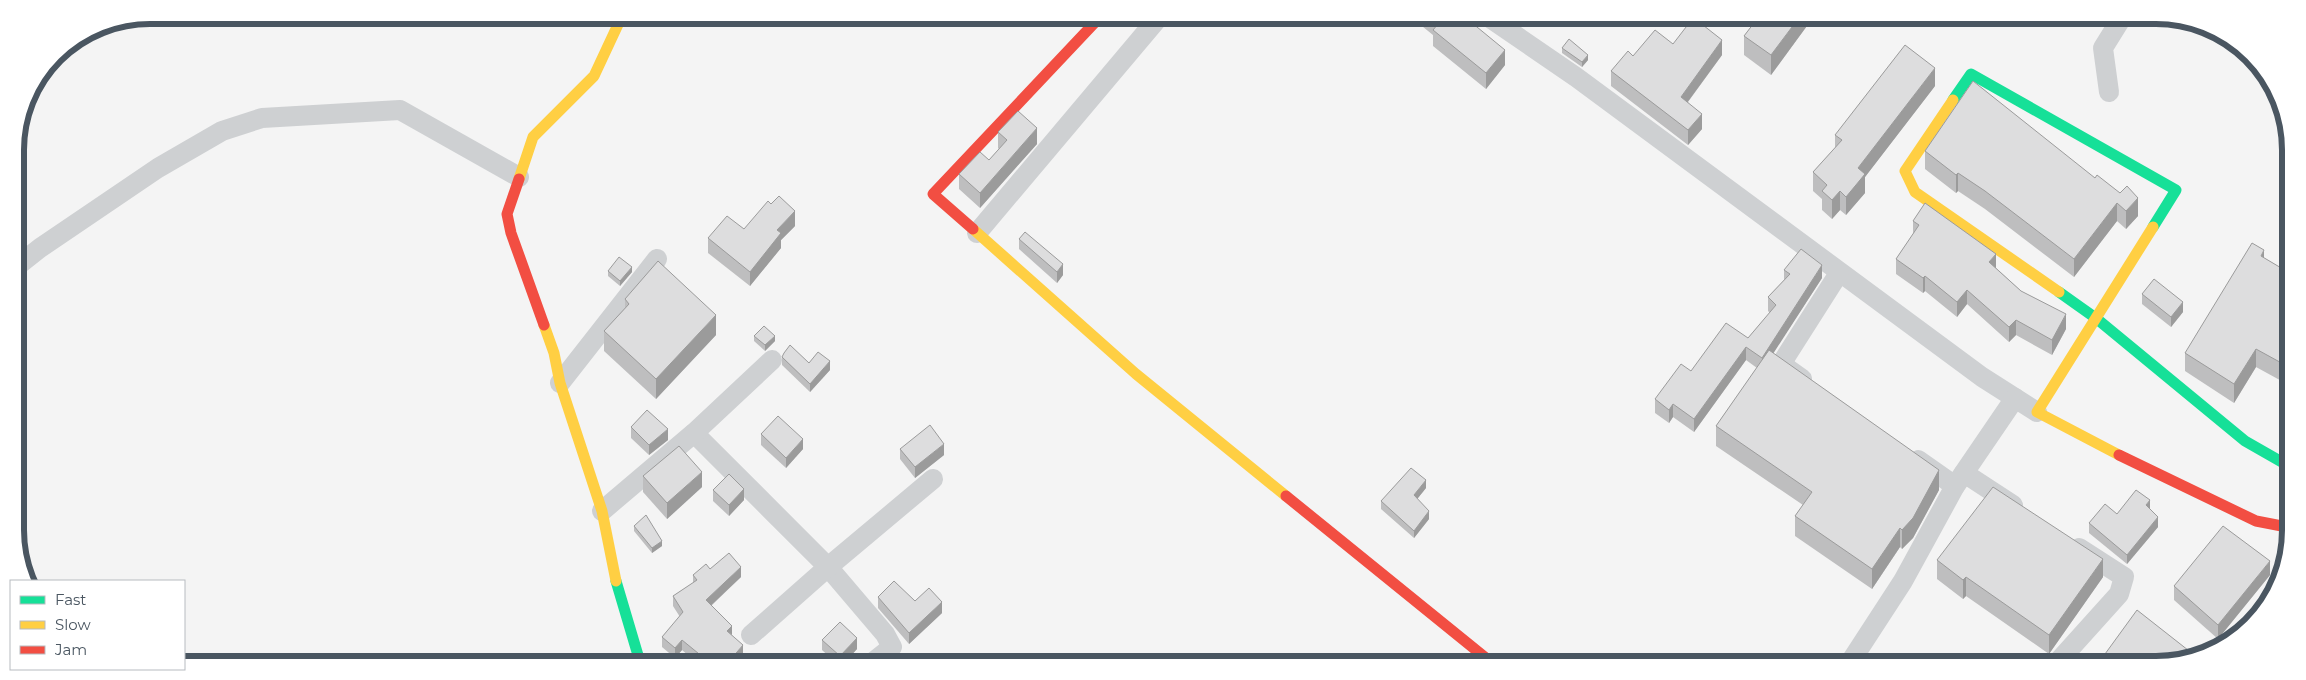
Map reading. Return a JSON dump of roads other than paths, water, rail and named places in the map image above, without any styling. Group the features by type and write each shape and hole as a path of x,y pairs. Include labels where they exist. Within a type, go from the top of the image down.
{"street":[{"path":"618,24 594,76 533,137 507,214 510,233 554,353 560,383 602,511 614,574 638,656"},
{"path":"1093,24 932,194 1136,374 1483,656"},
{"path":"977,233 1152,24"},
{"path":"1499,24 1576,77 1982,377 2037,412 2077,434 2256,520 2282,526"},
{"path":"2110,92 2103,48 2118,24"},
{"path":"2037,412 2097,319 2176,190 1971,74 1906,171 1915,192 2097,319 2245,441 2282,462"},
{"path":"24,261 158,168 222,132 262,118 400,110 520,177"},
{"path":"560,383 658,259"},
{"path":"1820,391 1788,369 1783,361 1839,273"},
{"path":"602,511 694,433 772,360"},
{"path":"1854,656 1903,581 1960,480 2015,398"},
{"path":"694,433 828,567 859,601 892,647 881,656"},
{"path":"1900,447 2028,515"},
{"path":"751,636 828,567 933,479"},
{"path":"2060,535 2124,577 2119,594 2063,656"}]}
